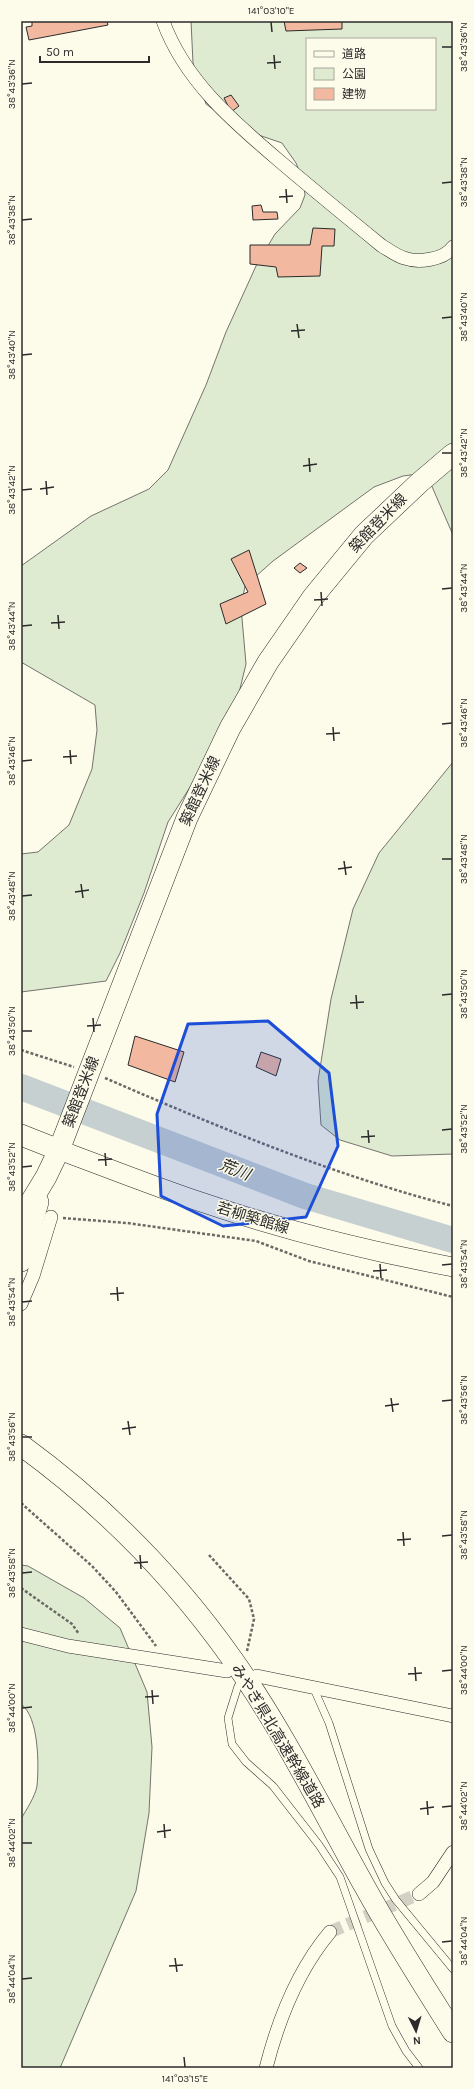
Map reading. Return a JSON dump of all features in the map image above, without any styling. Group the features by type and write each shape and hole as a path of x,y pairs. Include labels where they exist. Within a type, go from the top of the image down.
{"main road":[{"name":"築館登米線","path":"46,1177 62,1141 187,818 230,728 268,662 313,597 364,535 419,483 453,454"},
{"path":"21,1135 62,1141"},
{"name":"若柳築館線","path":"62,1141 200,1202 254,1219 390,1255 453,1267"},
{"path":"21,1218 46,1177"},
{"path":"21,1261 46,1177"},
{"name":"みやぎ県北高速幹線道路","path":"21,1445 75,1487 122,1532 190,1606 233,1660 268,1712 399,1947 453,2032"}],"street":[{"path":"163,21 182,59 198,83 236,124 382,246 404,258 418,260 432,259 450,252 453,246"},
{"path":"21,1304 34,1276 51,1217"},
{"path":"21,1634 35,1639 92,1650 161,1662 227,1671"},
{"path":"257,1676 314,1689 453,1716"},
{"path":"419,1894 433,1882 453,1852"},
{"path":"266,2068 282,2018 294,1990 312,1955 330,1932"}],"lane":[{"path":"238,1686 228,1718 232,1744 246,1762 273,1786 319,1845 340,1877 392,2026 406,2051 419,2068"},
{"path":"314,1689 329,1723 369,1849 385,1883 396,1900 453,1969"}],"path":[{"path":"21,1050 310,1162 414,1196 453,1206"},
{"path":"51,1217 127,1223 256,1241 310,1261 453,1297"},
{"path":"21,1503 92,1566 116,1592 156,1645 161,1662"},
{"path":"209,1555 249,1599 254,1619 246,1655"},
{"path":"21,1588 72,1624 92,1650"}],"highlighted area":[{"path":"268,1021 329,1073 338,1146 306,1217 223,1226 161,1196 157,1114 188,1024"}],"green space":[{"path":"191,21 453,21 453,535 430,482 418,474 403,476 374,487 273,561 245,586 241,607 246,664 239,693 192,784 168,822 144,893 120,953 106,981 21,992 21,854 38,852 69,825 92,769 97,730 95,705 21,662 21,566 91,516 149,489 168,470 206,385 226,332 256,266 275,234 300,208 305,195 303,180 296,163 282,143 238,128 206,104 193,63"},
{"path":"453,762 453,1154 392,1156 340,1140 321,1125 318,1081 331,999 353,909 379,853"},
{"path":"21,1565 28,1566 84,1598 120,1628 147,1692 152,1747 149,1813 136,1891 60,2068 21,2068 21,1819 36,1790 38,1754 31,1719 27,1710 21,1704"}],"building":[{"path":"32,21 107,21 108,25 29,40 26,27 32,26"},
{"path":"284,21 342,21 342,29 286,31"},
{"path":"231,95 239,106 231,112 224,98"},
{"path":"261,205 263,212 277,212 278,219 253,220 252,206"},
{"path":"313,228 335,229 334,246 322,246 320,276 278,277 276,267 250,264 250,245 310,245"},
{"path":"249,550 266,604 226,624 220,604 248,592 231,559"},
{"path":"300,563 307,568 300,573 294,568"},
{"path":"135,1036 184,1052 175,1082 128,1065"},
{"path":"261,1052 281,1059 276,1076 256,1067"}],"waterway":[{"name":"荒川","path":"21,1087 305,1196 453,1240"}],"tunnel":[{"path":"330,1932 419,1894"}]}
